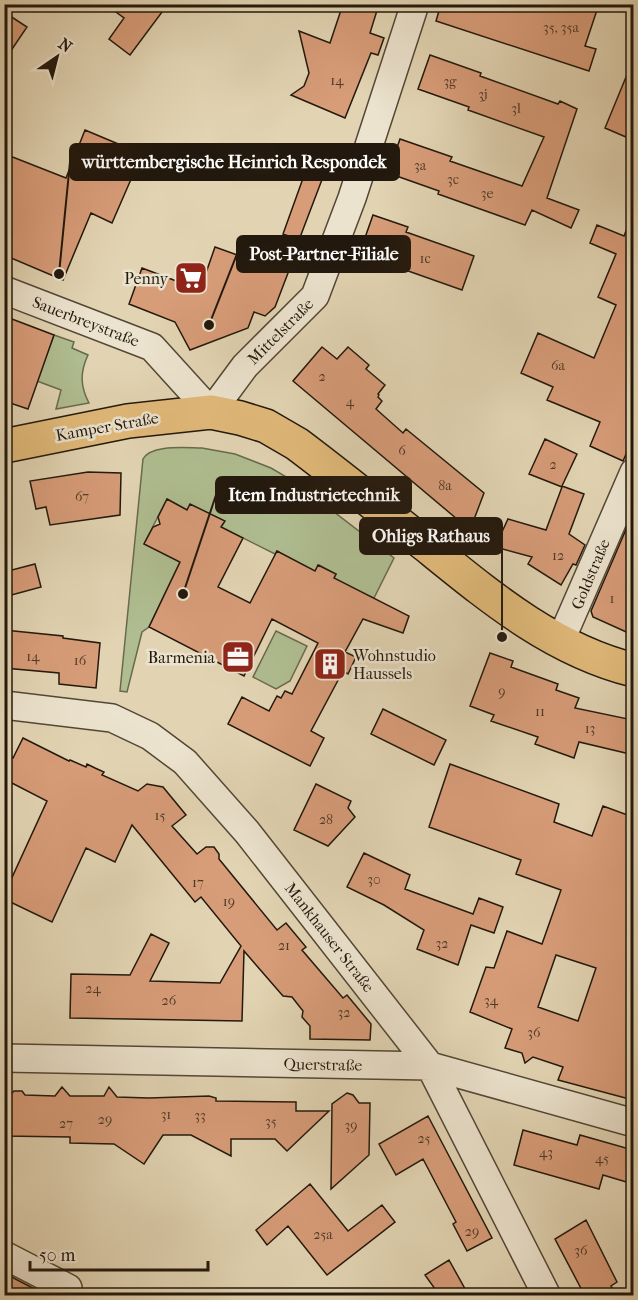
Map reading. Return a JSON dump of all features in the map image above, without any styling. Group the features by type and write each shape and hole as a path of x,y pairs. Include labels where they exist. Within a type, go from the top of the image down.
{"main road":[{"name":"Kamper Straße","path":"4,446 128,421 211,412 266,426 297,444 523,620 560,642 602,661 633,670"}],"street":[{"name":"Mittelstraße","path":"211,412 245,366 315,296 352,198 415,4"},
{"name":"Sauerbreystraße","path":"4,290 152,347 211,412"},
{"name":"Goldstraße","path":"560,642 633,472"},
{"name":"Mankhauser Straße","path":"4,705 112,718 150,736 185,762 247,832 430,1066 547,1296"},
{"name":"Querstraße","path":"4,1058 430,1066 633,1123"},
{"path":"4,1255 68,1288"}],"green space":[{"path":"54,335 74,342 72,348 88,355 82,379 89,403 56,409 61,390 37,381"},
{"path":"202,448 235,454 271,468 295,482 394,558 374,598 333,581 336,574 319,565 314,573 277,551 275,554 221,527 224,521 190,505 187,510 167,499 144,544 180,562 149,627 142,632 127,692 120,691 143,459 147,454 161,449"},
{"path":"276,631 307,646 290,681 276,689 253,677"}],"building":[{"path":"105,4 168,4 130,55 109,39 124,18"},
{"path":"343,4 379,4 370,33 384,38 378,55 371,53 345,118 291,95 304,86 309,73 299,31 330,43"},
{"path":"441,4 599,4 585,46 596,49 589,71 436,21"},
{"path":"4,12 27,27 4,61"},
{"path":"430,55 481,73 480,76 558,104 560,101 577,109 547,198 579,210 571,228 532,210 525,225 438,194 439,191 388,173 400,139 452,157 450,161 522,186 544,137 468,110 469,107 418,89"},
{"path":"633,60 633,140 605,128"},
{"path":"85,130 142,154 112,223 91,213 63,280 4,255 4,170 10,156 66,178"},
{"path":"306,170 323,177 299,240 283,234"},
{"path":"633,213 633,439 623,461 590,446 600,422 547,400 553,387 521,373 538,333 594,358 616,305 598,297 616,254 590,243 597,225 624,236"},
{"path":"373,215 408,227 406,232 474,256 462,290 394,266 395,261 361,249"},
{"path":"215,247 268,266 273,253 293,260 275,307 265,316 254,312 248,328 190,350 175,322 129,304 142,268 200,290"},
{"path":"4,316 54,335 28,409 4,401 4,373 11,354 4,352"},
{"path":"322,347 337,359 348,347 369,365 366,369 385,385 378,394 382,401 376,409 403,433 406,429 484,493 470,530 293,381"},
{"path":"545,439 577,454 562,486 584,494 569,534 585,545 576,565 573,564 561,585 528,564 532,557 495,547 508,519 546,530 562,487 529,474"},
{"path":"88,472 121,473 120,515 50,525 46,507 36,509 30,481"},
{"name":"Wohnstudio Haussels","path":"167,499 187,510 190,504 225,521 221,527 243,538 218,587 250,603 277,551 315,571 318,565 336,574 334,578 409,616 403,633 363,619 345,652 356,657 348,674 343,671 311,731 324,738 310,766 228,724 242,697 269,711 277,696 281,698 285,691 292,694 318,643 272,619 244,676 149,627 180,562 144,544 153,527 160,524 158,517"},
{"path":"633,513 633,635 593,617 591,611"},
{"path":"35,564 41,587 4,597 4,572"},
{"path":"4,630 63,636 63,638 100,643 96,688 59,684 59,673 4,668"},
{"path":"490,653 513,661 511,667 558,684 556,690 579,698 575,708 633,720 630,754 579,742 574,758 535,744 538,737 491,721 494,715 470,706"},
{"path":"383,709 446,740 434,765 371,734"},
{"path":"23,738 69,761 86,767 87,764 104,772 102,775 138,791 147,784 163,787 186,815 172,826 197,854 206,847 214,847 219,854 219,859 277,930 286,923 306,947 302,950 343,998 347,995 371,1024 370,1040 310,1039 310,1026 302,1017 303,1011 292,997 283,996 244,951 242,1021 70,1018 71,974 130,975 151,934 169,943 150,981 220,983 241,946 201,897 195,902 132,825 115,862 86,848 52,922 4,899 47,801 4,779 4,754 13,758"},
{"path":"450,764 559,804 554,822 592,836 603,806 633,817 633,1100 558,1080 563,1067 533,1057 525,1063 522,1053 505,1048 512,1029 470,1012 486,967 494,968 507,931 542,944 561,890 516,874 521,860 429,827","holes":["556,955 596,968 578,1021 538,1007"]},
{"path":"316,784 351,801 348,808 355,817 328,846 294,830"},
{"path":"364,853 410,875 405,889 473,914 479,898 503,907 494,933 471,925 458,965 417,949 424,930 384,905 347,887"},
{"path":"62,1087 70,1096 104,1096 109,1087 117,1097 209,1096 216,1098 216,1101 296,1102 296,1111 329,1111 287,1151 275,1139 231,1139 231,1156 191,1135 163,1135 144,1164 114,1144 70,1143 70,1137 4,1136 4,1094 22,1091 25,1095 55,1096"},
{"path":"347,1093 353,1095 359,1103 370,1103 369,1155 331,1189 332,1104"},
{"path":"428,1116 492,1238 467,1251 453,1224 456,1222 423,1159 396,1175 379,1144"},
{"path":"523,1130 577,1145 580,1135 633,1150 633,1184 603,1175 599,1189 514,1165"},
{"path":"310,1184 348,1231 382,1205 395,1222 327,1275 288,1226 267,1245 256,1230"},
{"path":"586,1220 617,1282 611,1286 617,1296 585,1296 555,1239"},
{"path":"449,1260 469,1296 440,1296 425,1275"},
{"path":"4,1273 48,1296 4,1296"}],"place":[{"name":"württembergische Heinrich Respondek","path":"59,274"},
{"name":"Penny","path":"191,278"},
{"name":"Post-Partner-Filiale","path":"209,325"},
{"name":"Item Industrietechnik","path":"183,594"},
{"name":"Ohligs Rathaus","path":"502,637"},
{"name":"Barmenia","path":"238,657"},
{"name":"Wohnstudio Haussels","path":"330,664"}]}
